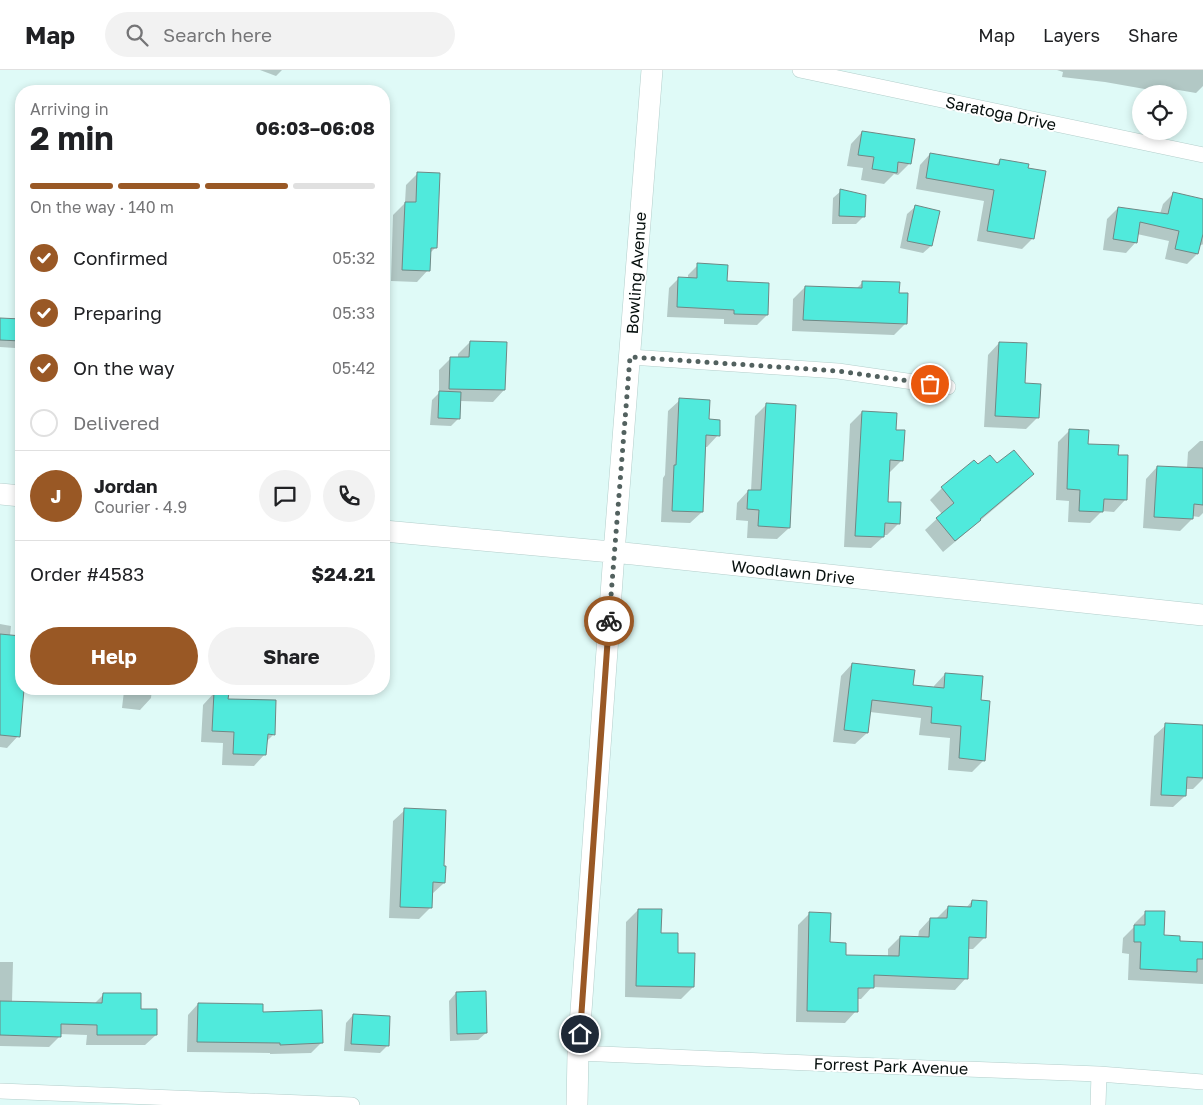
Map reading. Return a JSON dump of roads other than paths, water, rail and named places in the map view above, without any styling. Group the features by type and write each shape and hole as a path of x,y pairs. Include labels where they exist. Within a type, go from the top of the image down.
{"street":[{"name":"Bowling Avenue","path":"577,1105 578,1053 614,553 652,70"},
{"name":"Saratoga Drive","path":"800,70 1203,155"},
{"path":"630,357 838,371 948,387"},
{"path":"0,494 15,495"},
{"name":"Woodlawn Drive","path":"390,532 614,553 1203,615"},
{"name":"Forrest Park Avenue","path":"578,1053 951,1070 1099,1074 1203,1082"},
{"path":"1098,1105 1099,1074"},
{"path":"0,1091 352,1105"}]}
